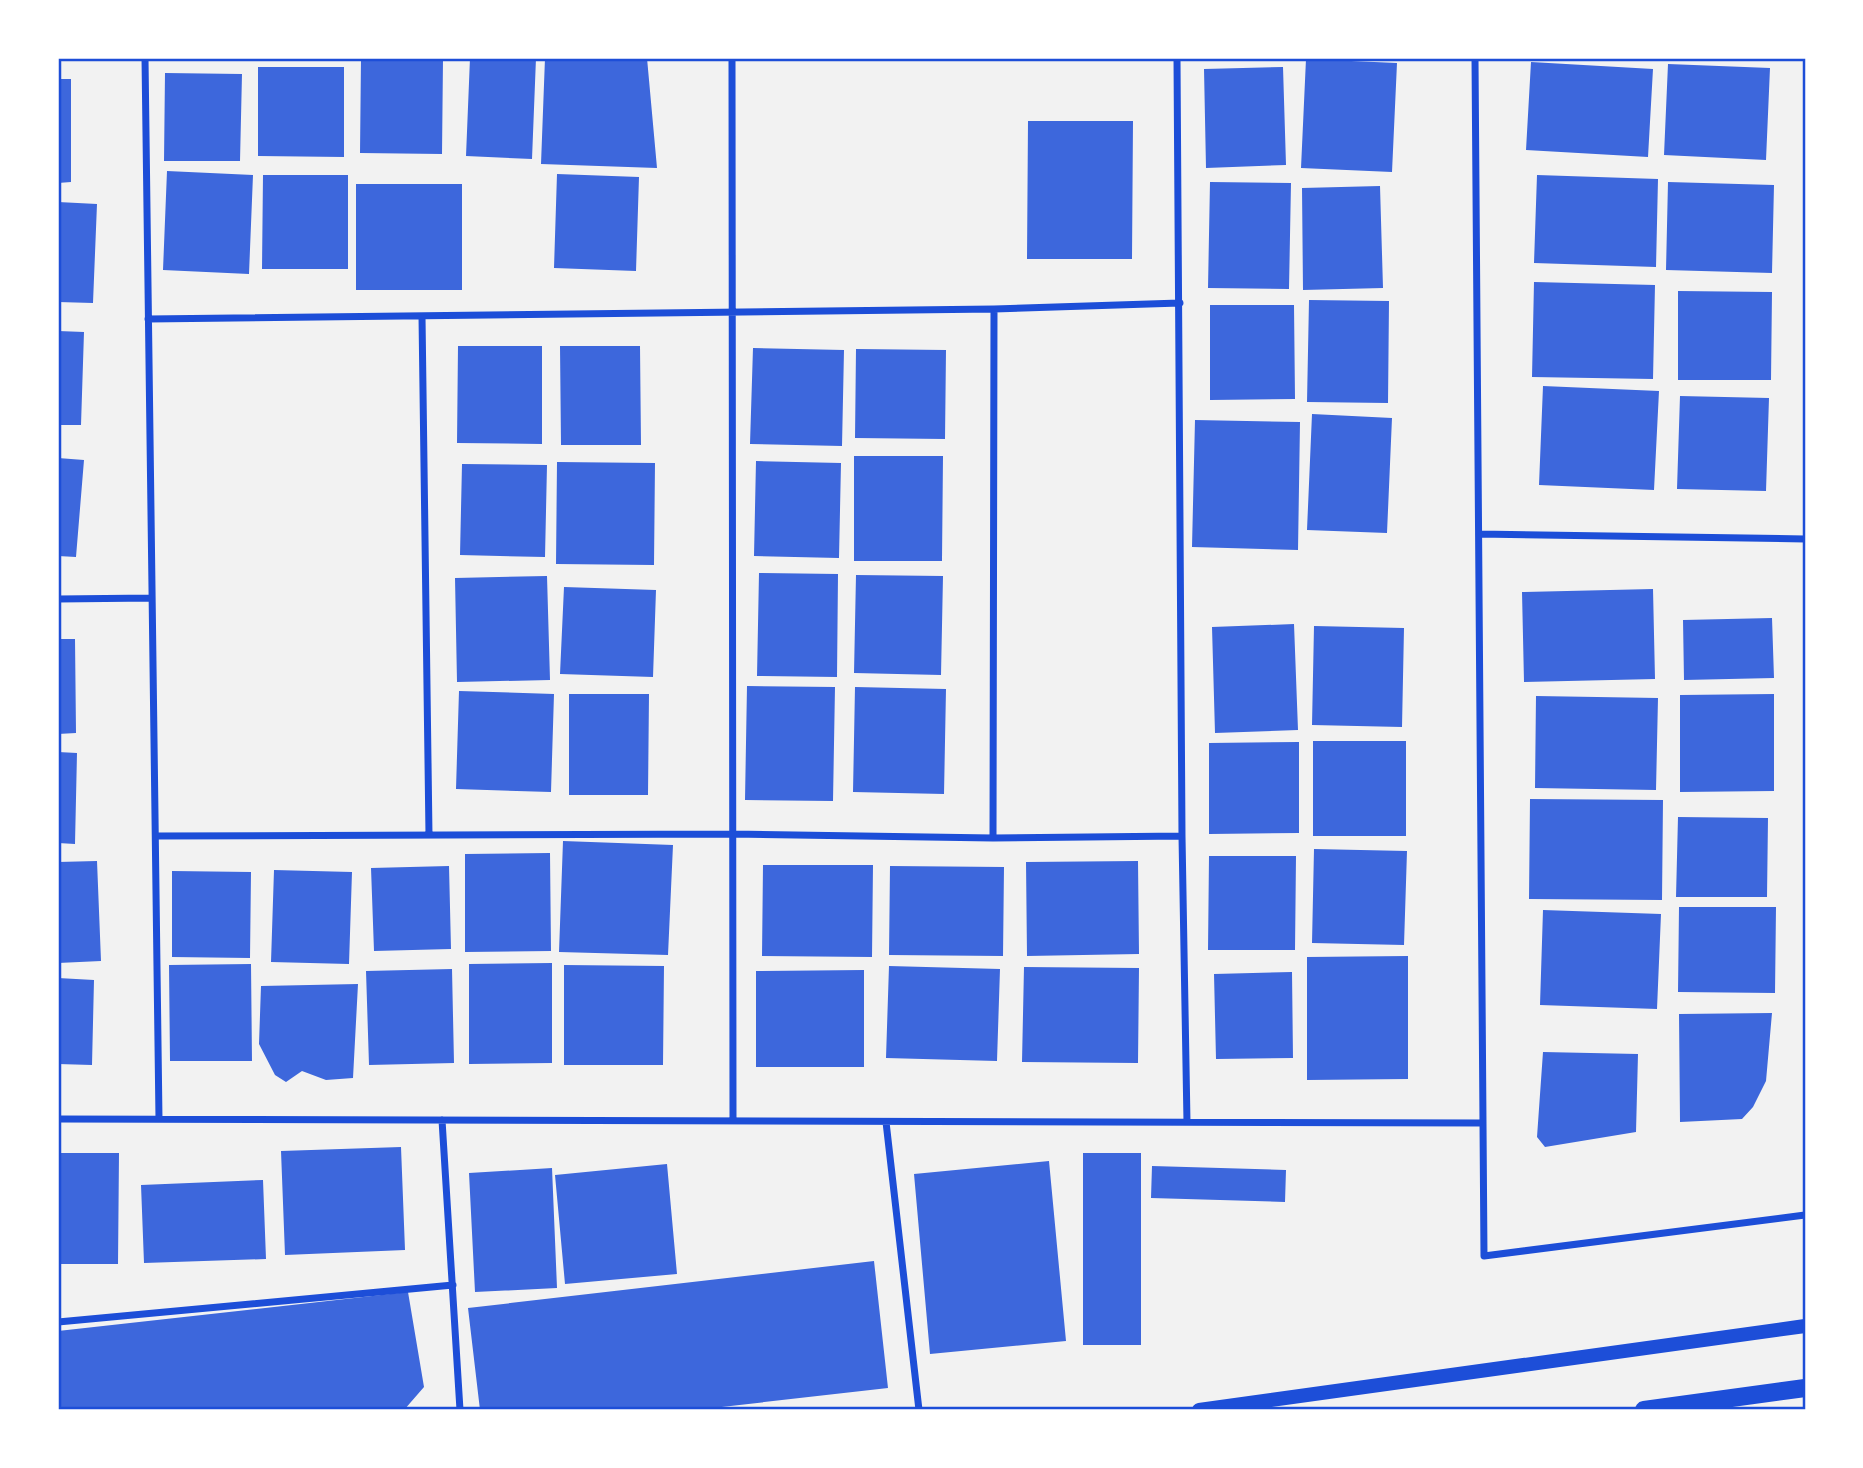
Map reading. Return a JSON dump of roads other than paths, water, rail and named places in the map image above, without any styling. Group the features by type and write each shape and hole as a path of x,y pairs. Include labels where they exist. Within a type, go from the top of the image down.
{"main road":[{"path":"1199,1410 1805,1326"},
{"path":"1644,1410 1805,1388"}],"street":[{"path":"145,58 159,1119"},
{"path":"732,58 733,1121"},
{"path":"1177,58 1182,836 1187,1122"},
{"path":"1475,58 1484,1256 1805,1215"},
{"path":"148,319 994,309 1180,303"},
{"path":"993,838 994,309"},
{"path":"422,316 429,835"},
{"path":"1479,534 1805,538"},
{"path":"58,599 152,598"},
{"path":"156,836 1182,836"},
{"path":"58,1119 1483,1123"},
{"path":"442,1120 460,1410"},
{"path":"886,1122 919,1410"},
{"path":"58,1322 453,1285"}]}
